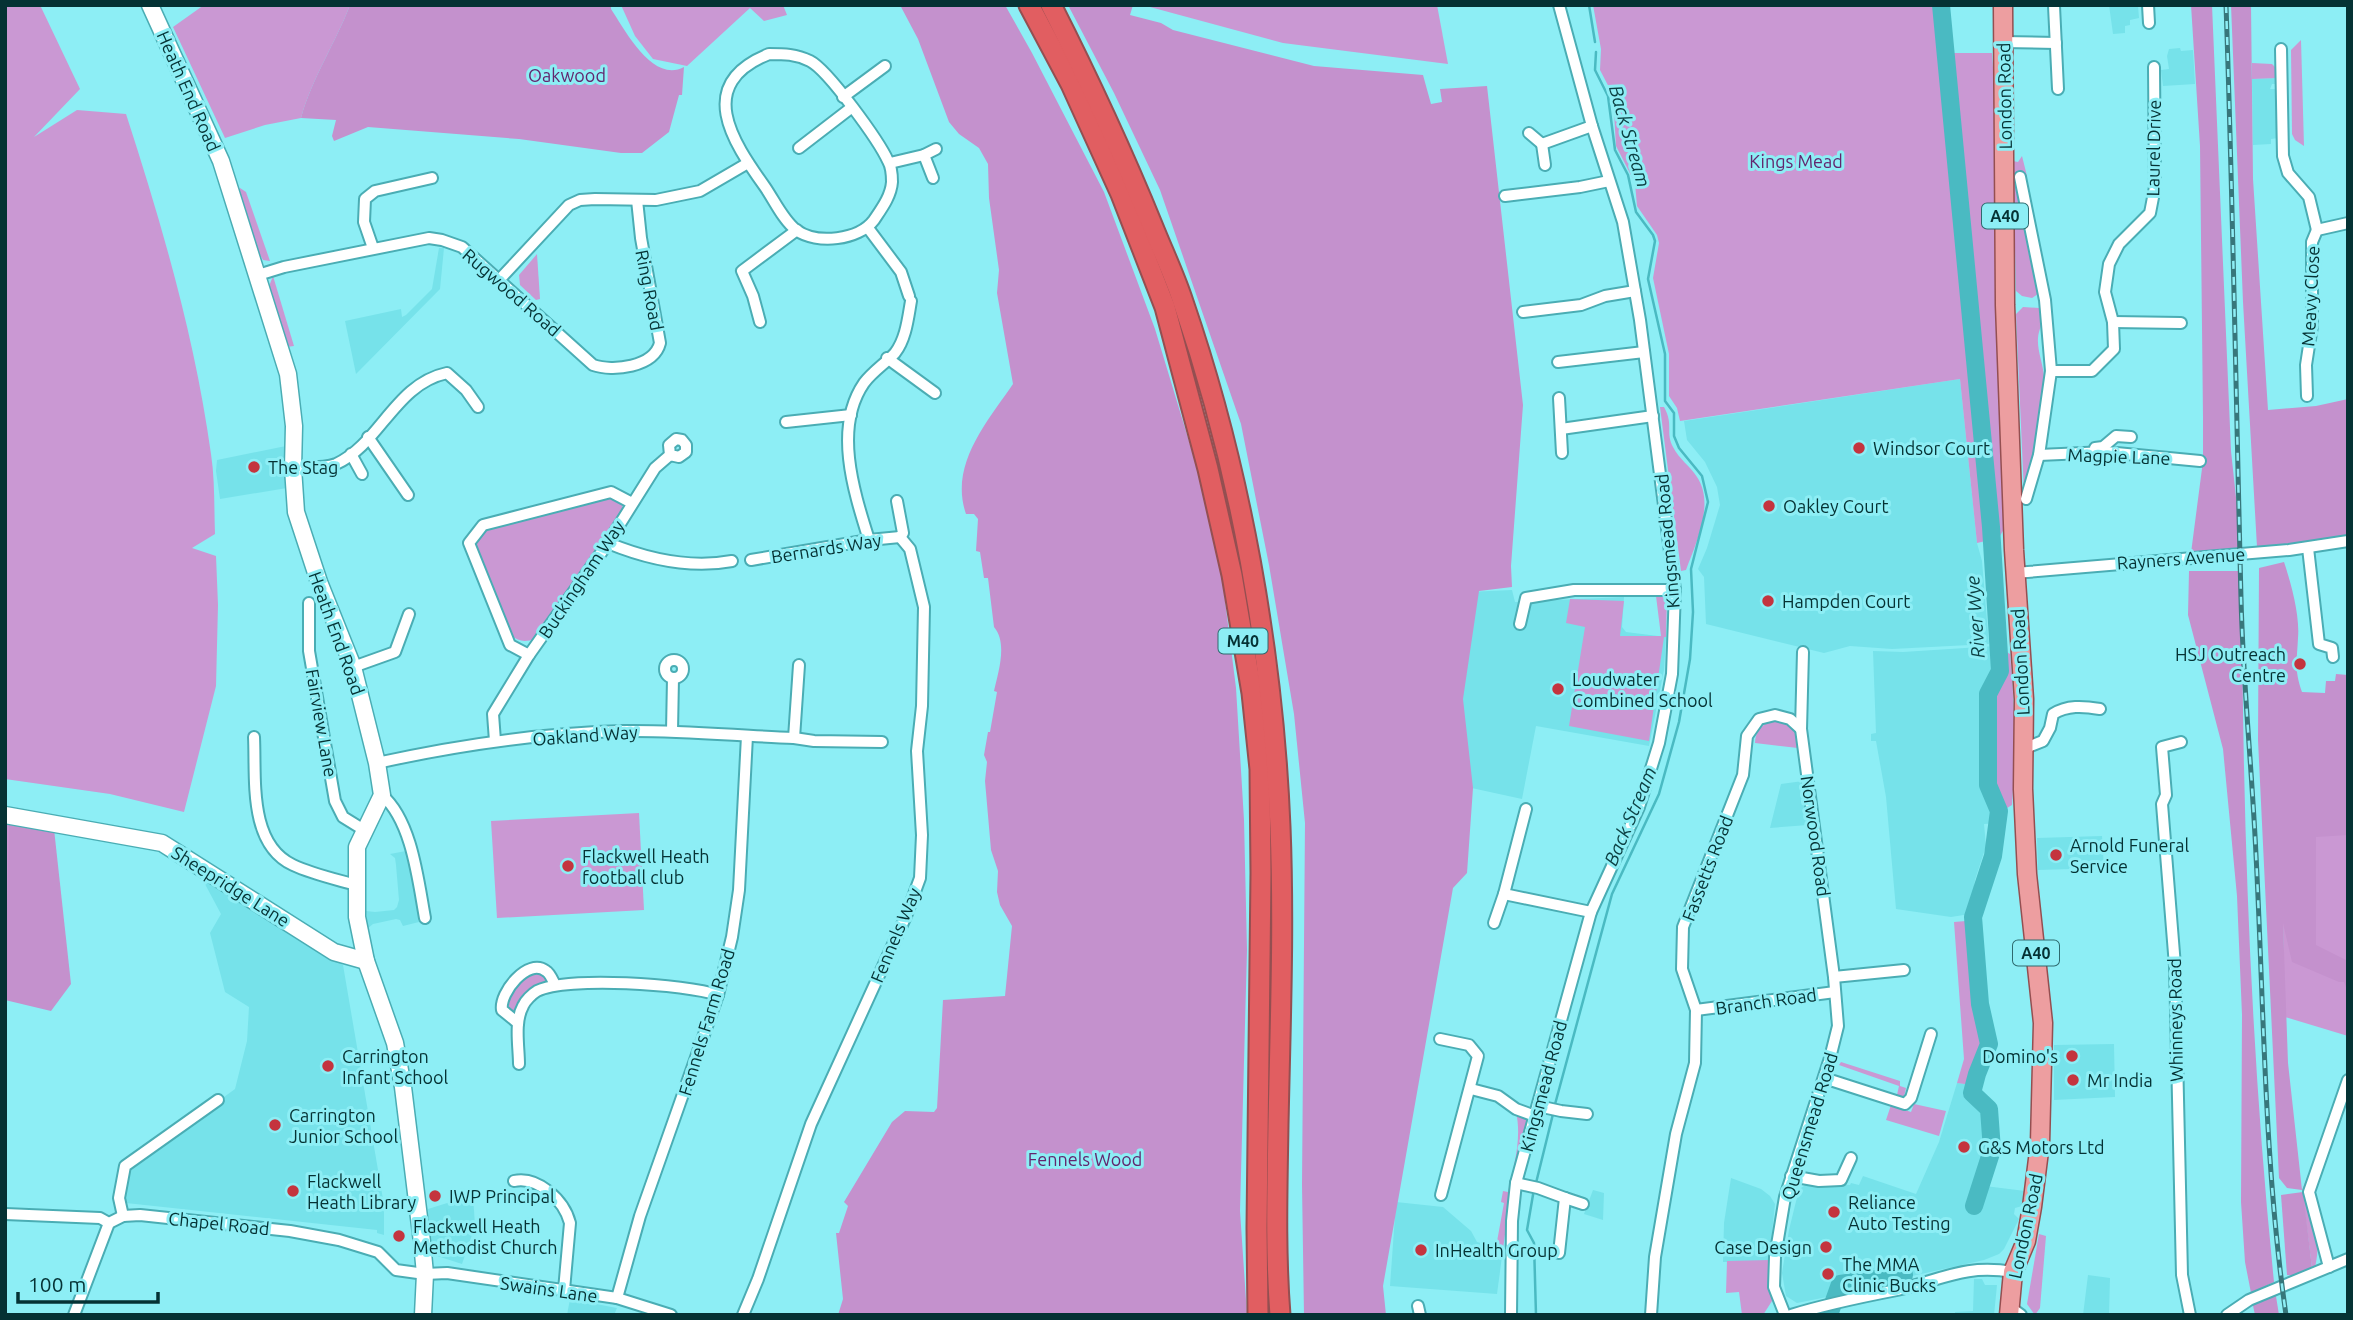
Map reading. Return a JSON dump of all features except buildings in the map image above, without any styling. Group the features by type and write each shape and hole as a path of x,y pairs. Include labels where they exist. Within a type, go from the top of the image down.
{"highway":[{"name":"M40","path":"1029,5 1071,84 1121,194 1165,307 1202,445 1232,575 1252,694 1260,769 1258,1315"},
{"name":"M40","path":"1051,5 1118,145 1182,299 1221,431 1245,537 1264,641 1275,725 1280,830 1281,971 1277,1199 1277,1281 1280,1315"}],"main road":[{"name":"London Road","path":"2003,5 2005,305 2015,573 2024,699 2022,749 2027,874 2043,1023 2043,1097 2032,1207 2026,1241 2013,1272 2013,1312"}],"street":[{"name":"Heath End Road","path":"150,5 221,161 288,374 295,426 293,468 296,512 304,541 353,667 377,763 382,795"},
{"name":"Kingsmead Road","path":"1511,1315 1511,1221 1527,1185 1537,1111 1591,912 1639,807 1659,743 1672,674 1675,590 1635,291 1623,222 1592,125 1559,5"},
{"path":"2148,5 2149,23"},
{"path":"2054,6 2058,89"},
{"path":"2003,42 2056,43"},
{"path":"2281,49 2283,156 2288,173 2309,197 2316,230"},
{"path":"769,54 790,54 812,62 843,97 890,163 890,193 868,228 841,237 819,239 797,230 748,163 733,139 726,120 727,94 734,77 750,62 769,54"},
{"path":"843,97 885,66"},
{"name":"Laurel Drive","path":"2051,371 2092,371 2114,349 2113,322 2105,292 2109,264 2119,244 2150,213 2155,187 2154,67"},
{"path":"799,148 851,108"},
{"path":"1542,144 1592,125"},
{"path":"1529,133 1542,144 1545,165"},
{"path":"890,163 925,155 936,149"},
{"path":"925,155 933,178"},
{"path":"500,279 569,205 580,200 656,200 700,191 748,163"},
{"path":"2020,177 2045,300 2051,371 2039,452 2026,499"},
{"path":"373,248 363,222 365,199 375,191 432,178"},
{"path":"1505,196 1580,187 1609,180"},
{"name":"Ring Road","path":"593,365 607,370 645,361 658,352 660,343 637,200"},
{"name":"Meavy Close","path":"2307,396 2306,365 2312,326 2312,242 2316,230 2348,223"},
{"path":"868,228 901,272 910,299 906,329 895,352 865,381 853,401 850,415 848,453 859,508 869,540"},
{"path":"760,322 742,271 797,230"},
{"name":"Rugwood Road","path":"258,275 373,248 429,238 442,240 462,247 593,365"},
{"path":"1523,312 1581,305 1605,296 1635,291"},
{"path":"2113,322 2181,323"},
{"path":"1558,362 1644,352"},
{"path":"887,358 936,393"},
{"path":"293,468 334,465 351,454 395,405 433,376 447,373 466,390 478,407"},
{"path":"1559,398 1562,453"},
{"path":"786,422 850,415"},
{"path":"1561,429 1653,416"},
{"path":"2039,452 2103,447 2116,436 2131,437"},
{"path":"368,437 408,495"},
{"name":"Magpie Lane","path":"2039,452 2105,452 2200,461"},
{"path":"351,454 362,474"},
{"name":"Buckingham Way","path":"495,741 493,714 529,655 608,543 656,468 670,455"},
{"name":"Buckingham Way","path":"529,655 510,645 469,543 483,525 611,492 632,503"},
{"path":"897,501 903,533 900,537"},
{"name":"Bernards Way","path":"751,559 900,537"},
{"name":"Fennels Way","path":"743,1315 811,1124 906,916 920,878 922,835 917,751 922,706 924,607 910,549 900,537"},
{"name":"Rayners Avenue","path":"2015,573 2308,548 2348,541"},
{"path":"608,543 641,557 708,566 732,561"},
{"path":"2308,548 2319,644 2332,648 2333,657"},
{"path":"1520,624 1526,598 1574,590 1675,590"},
{"name":"Fairview Lane","path":"309,603 309,651 335,800 343,817 364,830"},
{"path":"353,667 395,652 408,614"},
{"name":"Norwood Road","path":"1803,652 1801,729 1838,1019"},
{"path":"794,738 799,665"},
{"path":"672,731 673,678"},
{"path":"2022,749 2043,741 2053,714 2062,708 2100,709"},
{"name":"Fassetts Road","path":"1651,1315 1655,1257 1674,1148 1695,1063 1696,1010 1682,969 1683,927 1743,775 1747,736 1759,719 1774,715 1790,719 1801,729"},
{"name":"Oakland Way","path":"377,763 424,752 495,741 622,731 672,731 814,741 882,742"},
{"name":"Fennels Farm Road","path":"617,1298 640,1216 718,995 732,937 739,890 747,736"},
{"path":"254,737 258,819 272,848 292,865 356,885"},
{"name":"Whinneys Road","path":"2181,742 2162,747 2166,794 2162,804 2175,966 2182,1275 2190,1315"},
{"path":"423,1315 425,1275 401,1076 395,1043 366,961 357,917 357,848 382,795 391,803 401,821 414,860 425,918"},
{"path":"1494,923 1526,808"},
{"name":"Sheepridge Lane","path":"5,816 162,843 334,953 366,961"},
{"path":"1504,894 1591,912"},
{"path":"518,1023 502,1010 501,1002 505,992 518,978 529,970 538,968 546,971 555,985"},
{"path":"1834,977 1904,970"},
{"path":"519,1065 518,1023 523,1004 536,991 555,985 637,983 704,990 718,995"},
{"name":"Branch Road","path":"1696,1010 1835,992"},
{"name":"Queensmead Road","path":"1785,1315 1774,1287 1775,1257 1785,1197 1834,1045 1838,1019"},
{"path":"1824,1078 1905,1104 1911,1098 1931,1034"},
{"path":"1440,1039 1469,1045 1478,1056 1441,1195"},
{"path":"2329,1267 2309,1192 2348,1080"},
{"path":"1471,1089 1498,1096 1516,1109 1587,1114"},
{"path":"123,1216 119,1198 125,1166 218,1100"},
{"path":"1791,1176 1819,1181 1841,1180 1851,1158"},
{"path":"514,1181 530,1180 546,1190 568,1215 564,1290"},
{"path":"1527,1185 1583,1204"},
{"path":"1559,1253 1565,1198"},
{"path":"5,1214 100,1218 109,1223 74,1315"},
{"name":"Chapel Road","path":"109,1223 123,1216 140,1215 289,1231 339,1240 378,1252 396,1270 425,1275"},
{"path":"2227,1315 2249,1300 2348,1259"},
{"path":"1791,1315 1825,1304 1900,1289 1968,1269 2013,1272"},
{"name":"Swains Lane","path":"425,1275 447,1273 617,1298 671,1315"}],"shaded area":[{"path":"2109,5 2138,5 2139,18 2130,20 2130,25 2125,26 2125,33 2113,34"},
{"path":"2180,48 2181,51 2193,50 2195,84 2163,86 2161,70 2169,69 2169,49"},
{"path":"2278,78 2278,84 2272,84 2270,89 2278,89 2279,138 2271,139 2271,144 2253,145 2252,79"},
{"path":"439,248 444,248 440,289 356,374 345,321 401,309 402,317 406,315 432,289"},
{"path":"1960,379 1989,644 1892,649 1850,646 1824,653 1706,624 1704,577 1698,569 1720,505 1717,487 1705,462 1687,440 1684,421"},
{"path":"286,446 287,488 220,499 217,460"},
{"name":"Loudwater Combined School","path":"1512,590 1515,602 1624,597 1622,627 1626,632 1666,637 1664,670 1649,746 1536,726 1522,799 1435,780 1468,592"},
{"path":"1996,646 1997,670 1988,684 1986,708 1988,779 2002,811 2002,823 1984,824 1986,846 1975,880 1970,914 1951,917 1896,909 1886,797 1876,741 1871,741 1871,734 1876,733 1873,651 1903,652"},
{"path":"1803,781 1808,825 1770,828 1781,784"},
{"path":"2102,836 2104,868 2038,870 2037,838"},
{"path":"406,851 415,885 419,922 403,926 400,920 396,919 373,924 368,928 366,911 394,910 397,907 399,900 396,865 395,858 390,854"},
{"name":"Carrington Junior School","path":"198,871 343,965 384,1205 384,1235 377,1233 377,1230 126,1203 125,1172 235,1089 247,1041 249,1007 225,992 210,933 221,914"},
{"path":"2114,1044 2115,1097 2054,1100 2054,1045"},
{"path":"1957,1083 1972,1085 1975,1094 1990,1113 1986,1130 1992,1144 1980,1161 1979,1190 1985,1186 2025,1191 2022,1206 2015,1208 2014,1214 2019,1219 2004,1249 1984,1260 1910,1275 1899,1281 1855,1284 1854,1281 1845,1280 1838,1283 1833,1290 1837,1295 1797,1303 1786,1296 1782,1273 1799,1189 1809,1183 1859,1185 1863,1176 1916,1194 1939,1142"},
{"path":"1731,1178 1761,1189 1775,1204 1769,1261 1723,1262 1724,1223"},
{"path":"1593,1190 1604,1193 1603,1220 1584,1214"},
{"path":"473,1195 475,1226 462,1264 431,1254 428,1209"},
{"path":"1396,1202 1443,1207 1471,1231 1477,1242 1503,1249 1497,1294 1390,1286"},
{"path":"2088,1275 2110,1278 2109,1315 2083,1315"},
{"path":"1974,1279 1982,1279 1985,1285 1997,1285 1994,1315 1955,1315 1955,1312 1973,1311"},
{"path":"570,1299 617,1308 614,1315 567,1315"}],"green space":[{"path":"5,5 40,5 80,89 34,137 77,110 126,114 187,325 212,464 215,534 192,548 216,556 218,605 216,686 184,812 110,794 5,779"},
{"path":"204,5 350,5 311,89 301,118 265,125 225,138 173,27"},
{"name":"Oakwood","path":"350,5 611,5 632,41 651,62 661,68 673,70 684,67 682,95 679,95 669,132 642,153 621,153 519,139 368,127 334,141 332,136 336,120 301,118 311,89"},
{"path":"621,5 783,5 787,15 764,21 750,8 687,66 653,59 635,36"},
{"name":"Fennels Wood","path":"900,5 1005,5 1104,192 1155,329 1198,471 1219,553 1236,688 1244,820 1247,950 1240,1211 1247,1315 838,1315 843,1299 836,1233 839,1233 848,1206 844,1202 892,1122 905,1111 934,1112 937,1108 943,1000 1005,996 1012,926 1000,905 997,892 998,871 991,850 985,781 987,762 984,755 997,692 994,691 1001,658 1000,641 994,627 988,578 984,578 980,552 976,551 978,519 974,514 966,514 962,496 963,478 973,445 1013,384 997,293 999,270 989,198 988,164 979,148 959,134 949,122 918,39"},
{"path":"1068,5 1133,5 1130,15 1161,23 1173,30 1314,66 1423,75 1431,104 1442,102 1440,89 1487,86 1523,405 1511,566 1512,587 1479,591 1463,699 1473,788 1467,873 1453,888 1383,1286 1386,1315 1304,1315 1302,1185 1305,823 1294,714 1269,565 1241,424 1160,190"},
{"path":"1150,5 1437,5 1448,64 1283,43"},
{"name":"Kings Mead","path":"1593,5 1937,5 1990,540 1977,543 1960,379 1680,421 1677,408 1669,396 1669,354 1653,278 1659,243 1657,235 1637,206 1635,183 1616,146 1613,95 1600,70 1601,49"},
{"path":"2191,5 2212,5 2231,451 2242,553 2191,553 2203,461 2203,417 2200,146"},
{"path":"2231,5 2251,5 2253,179 2268,410 2316,406 2348,399 2348,538 2257,547 2243,302"},
{"path":"2301,40 2304,146 2295,140 2292,134 2291,50"},
{"path":"1952,53 1992,53 1998,143 2006,487 2004,529 2000,536"},
{"path":"2252,63 2272,64 2277,69 2278,78 2252,79"},
{"path":"2022,156 2027,176 2019,176 2041,292 2032,298 2022,296 2016,291 2013,161 2018,162"},
{"path":"240,188 246,192 270,261 263,260 259,253 238,190"},
{"path":"537,254 540,299 536,300 520,285 519,275"},
{"path":"273,276 294,346 286,347 268,289"},
{"path":"2023,307 2039,308 2042,316 2038,343 2044,376 2038,436 2024,493 2016,314"},
{"path":"1660,407 1664,407 1667,413 1673,447 1697,477 1704,499 1699,536 1686,570 1681,571"},
{"path":"615,493 623,500 622,510 535,639 522,641 511,635 475,547 473,539 479,530"},
{"path":"2284,562 2296,609 2297,671 2302,692 2325,693 2326,681 2335,681 2336,674 2348,675 2348,835 2316,837 2316,945 2348,961 2348,992 2344,982 2292,962 2283,923 2288,1063 2302,1190 2287,1188 2279,1178 2258,740 2259,568"},
{"path":"2189,571 2242,571 2244,749 2253,1016 2274,1282 2251,1293 2245,1262 2241,1202 2242,1015 2237,896 2223,749 2188,615"},
{"path":"1656,596 1667,596 1666,637 1649,741 1569,726 1585,627 1566,623 1570,599 1624,601 1620,636 1661,636"},
{"path":"2005,651 2010,654 2014,730 2012,805 2007,808 1994,780 1994,689 1995,682 2005,672"},
{"path":"1774,720 1792,729 1798,748 1755,743 1760,728"},
{"path":"2280,790 2348,810 2348,1036 2285,1017"},
{"name":"Flackwell Heath football club","path":"639,813 644,910 497,918 491,821"},
{"path":"5,819 10,820 8,952 5,952"},
{"path":"9,824 54,829 71,984 51,1011 5,1000"},
{"path":"1978,920 1976,994 1993,1038 1988,1055 1972,1085 1957,1083 1964,1059 1954,922"},
{"path":"535,973 545,976 546,981 530,988 519,1000 514,1011 510,1010 506,998 520,981"},
{"path":"1841,1062 1900,1081 1900,1086 1906,1088 1904,1097 1897,1095 1899,1086 1839,1065"},
{"path":"1914,1104 1946,1111 1939,1136 1886,1120 1891,1105 1911,1112"},
{"path":"1516,1112 1526,1118 1529,1124 1512,1183 1503,1249 1496,1247 1504,1203 1501,1202 1503,1191 1508,1192 1516,1152"},
{"path":"2308,1175 2311,1176 2317,1222 2315,1268 2312,1268 2302,1190"},
{"path":"2303,1192 2312,1268 2298,1276 2287,1275 2281,1195"},
{"path":"2039,1234 2046,1236 2040,1308 2035,1315 2027,1304"},
{"path":"1770,1260 1772,1301 1763,1315 1742,1315 1739,1292 1726,1293 1727,1261"},
{"path":"2275,1290 2279,1315 2255,1315 2252,1301"}],"waterway":[{"name":"Back Stream","path":"1589,5 1595,42"},
{"name":"River Wye","path":"1941,5 1991,527 2000,671 1988,694 1988,785 1999,811 1993,856 1973,917 1980,1004 1989,1044 1972,1093 1989,1109 1992,1150 1974,1206"},
{"name":"Back Stream","path":"1554,1108 1612,894 1659,794 1679,722 1690,659 1693,612 1691,569 1708,502 1702,476 1679,448 1674,436 1674,413 1665,401 1665,354 1648,279 1655,241 1636,212 1628,175 1615,150 1608,96 1595,70 1596,52"},
{"name":"Back Stream","path":"1536,1183 1553,1114"},
{"name":"Back Stream","path":"1534,1189 1527,1230 1534,1243 1536,1315"},
{"name":"River Wye","path":"1829,1315 1840,1284 1904,1275"}],"railway":[{"path":"2226,5 2242,630 2256,855 2269,1143 2286,1315"}],"place":[{"name":"Windsor Court","path":"1859,448"},
{"name":"The Stag","path":"254,467"},
{"name":"Oakley Court","path":"1769,506"},
{"name":"Hampden Court","path":"1768,601"},
{"name":"HSJ Outreach Centre","path":"2300,664"},
{"name":"Loudwater Combined School","path":"1558,689"},
{"name":"Arnold Funeral Service","path":"2056,855"},
{"name":"Flackwell Heath football club","path":"568,866"},
{"name":"Domino's","path":"2072,1056"},
{"name":"Carrington Infant School","path":"328,1066"},
{"name":"Mr India","path":"2073,1080"},
{"name":"Carrington Junior School","path":"275,1125"},
{"name":"G&S Motors Ltd","path":"1964,1147"},
{"name":"Flackwell Heath Library","path":"293,1191"},
{"name":"IWP Principal","path":"435,1196"},
{"name":"Reliance Auto Testing","path":"1834,1212"},
{"name":"Flackwell Heath Methodist Church","path":"399,1236"},
{"name":"Case Design","path":"1826,1247"},
{"name":"InHealth Group","path":"1421,1250"},
{"name":"The MMA Clinic Bucks","path":"1828,1274"}]}
